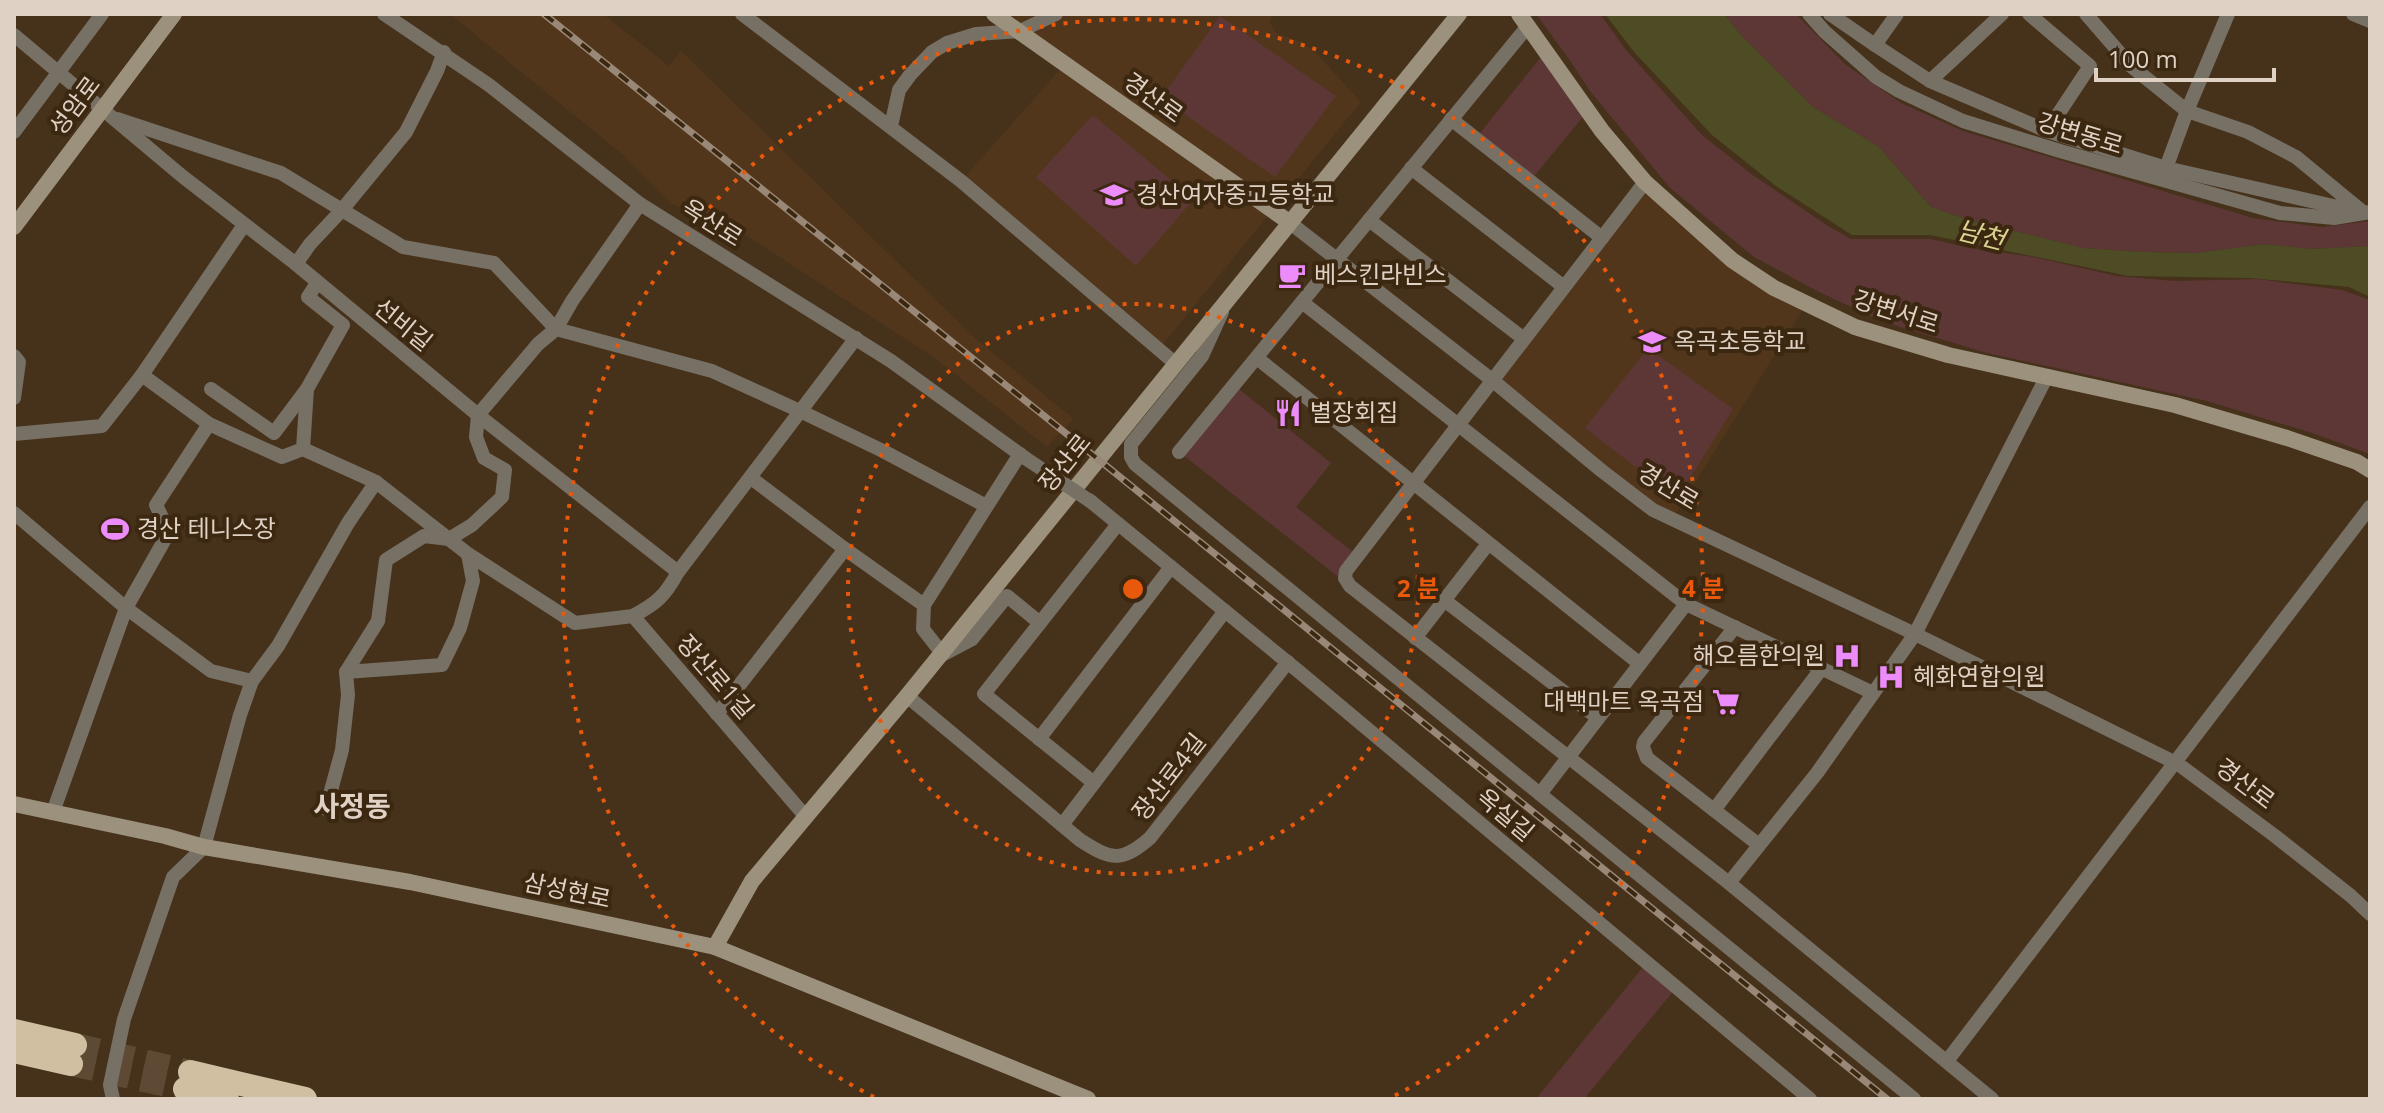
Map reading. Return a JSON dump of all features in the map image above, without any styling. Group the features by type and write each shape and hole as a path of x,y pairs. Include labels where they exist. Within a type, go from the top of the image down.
{"highway":[{"path":"14,1031 73,1054 14,1051"},
{"path":"227,1099 187,1081 305,1099"}],"street":[{"path":"14,132 102,14"},
{"name":"성암로","path":"14,227 106,113 174,14"},
{"name":"옥산로","path":"384,14 489,85 640,204 856,338 1091,502"},
{"path":"742,14 961,181 1176,364"},
{"name":"경산로","path":"994,14 1289,222 1653,510 1915,634 2175,763 2275,836 2370,914"},
{"path":"891,126 899,90 932,52 947,43 976,34 1020,31 1056,14"},
{"name":"장산로","path":"715,947 752,881 907,696 1459,14"},
{"name":"강변동로","path":"1809,14 1876,77 1963,121 2280,213 2334,218 2367,212"},
{"path":"1830,14 1930,81 2047,131 2166,168 2367,212"},
{"path":"1875,45 1897,14"},
{"path":"1930,81 2002,14"},
{"path":"2029,14 2090,66 2047,131"},
{"path":"2086,14 2131,66 2187,111 2248,132 2296,157 2367,212"},
{"path":"2166,168 2228,14"},
{"path":"2353,14 2370,21"},
{"path":"1179,452 1451,119 1524,20"},
{"name":"강변서로","path":"1524,20 1602,131 1645,182 1732,260 1774,288 1855,327 1948,355 2205,413 2343,457 2370,470"},
{"name":"선비길","path":"14,35 478,415 678,572"},
{"path":"296,264 406,132 444,52"},
{"path":"106,113 281,173 403,247 494,263 556,329 712,371 883,451 986,506"},
{"path":"1451,119 1602,238"},
{"path":"1411,168 1564,287"},
{"path":"1645,182 1346,571 1345,578 1350,586 1415,638 1729,883 1992,1099"},
{"path":"326,809 342,750 348,695 346,672 378,621 386,560 424,536 449,539 472,525 502,497 505,470 484,458 476,437 478,415 538,344 556,329 640,204"},
{"path":"1369,220 1524,339"},
{"path":"14,434 102,426 142,375 244,225"},
{"path":"211,389 274,433 307,389 343,325 308,297 317,283"},
{"path":"1229,298 1202,356 1131,444 1131,457 1135,464 1914,1099"},
{"path":"1302,302 1686,604 1873,693"},
{"path":"142,375 209,424 282,457 303,449 376,482 468,554 575,623 633,616 666,594 678,572 856,338"},
{"path":"14,356 19,362 14,398"},
{"path":"1257,358 1640,664"},
{"path":"1729,883 1817,773 1915,634 2047,376"},
{"path":"303,449 307,389"},
{"path":"53,812 126,608 169,532 156,505 209,424"},
{"path":"1022,456 986,506 924,605 923,629 939,655 972,639 1007,596 1040,623"},
{"path":"751,478 924,605"},
{"path":"113,1099 110,1085 124,1019 173,877 204,847 252,681 278,646 348,523 376,482"},
{"name":"옥실길","path":"1091,502 1288,662 1810,1099"},
{"path":"1947,1061 2370,507"},
{"path":"14,513 126,608 211,671 252,681"},
{"path":"1094,783 984,694 1118,524"},
{"path":"1415,638 1488,544"},
{"path":"717,714 845,549"},
{"path":"346,672 442,665 460,628 473,581 468,554"},
{"path":"1039,739 1171,567"},
{"path":"1444,600 1598,718"},
{"path":"1540,794 1686,604"},
{"path":"1062,825 1225,611"},
{"name":"장산로1길","path":"633,616 806,817"},
{"path":"1735,627 1643,747 1647,758 1759,845"},
{"name":"장산로4길","path":"907,696 1062,825 1097,852 1115,857 1134,852 1150,838 1288,662"},
{"path":"1714,810 1822,668"},
{"name":"삼성현로","path":"14,804 204,847 410,882 715,947 1088,1099"}],"shaded area":[{"path":"450,14 603,14 669,66 681,51 976,339 1074,419 1047,447 936,359 746,235 672,204 622,154"},
{"path":"994,14 1273,14 1270,22 1276,33 1301,42 1316,53 1361,102 1159,349 961,181 1065,64 1031,39 1043,22 1020,31"},
{"path":"1536,14 1600,14 1626,50 1702,135 1750,173 1851,239 1931,239 2034,257 2117,276 2175,281 2258,279 2342,290 2370,300 2370,454 2207,401 1987,353 1884,322 1821,293 1754,257 1670,188 1590,91"},
{"path":"1724,14 1796,14 1846,65 1901,103 1963,131 2253,218 2321,227 2370,221 2370,246 2312,249 2264,244 2196,253 2083,248 1966,219 1931,207 1878,146 1813,107"},
{"path":"1220,16 1336,96 1275,177 1161,98"},
{"path":"1546,51 1588,111 1530,181 1476,138"},
{"path":"1093,115 1194,199 1136,266 1036,177"},
{"name":"옥곡초등학교","path":"1645,182 1732,260 1806,304 1672,520 1492,380"},
{"path":"1648,348 1733,409 1677,499 1585,428"},
{"path":"1234,385 1331,463 1296,507 1358,556 1346,571 1350,586 1179,452"},
{"path":"1647,962 1677,987 1584,1099 1536,1099"}],"water":[{"name":"남천","path":"1605,14 1724,14 1813,107 1878,146 1931,207 1966,219 2083,248 2196,253 2264,244 2312,249 2370,246 2370,297 2349,287 2250,278 2128,276 1930,235 1852,235 1776,186 1712,135 1635,53"}],"tunnel":[{"path":"75,1045 190,1072"},
{"path":"71,1064 185,1089"}],"railway":[{"path":"544,14 1887,1099"}],"place":[{"name":"경산여자중고등학교","path":"1114,195"},
{"name":"베스킨라빈스","path":"1292,275"},
{"name":"옥곡초등학교","path":"1652,342"},
{"name":"별장회집","path":"1288,413"},
{"name":"경산 테니스장","path":"115,529"},
{"name":"해오름한의원","path":"1847,656"},
{"name":"혜화연합의원","path":"1891,677"},
{"name":"대백마트 옥곡점","path":"1726,702"}],"district":[{"name":"사정동","path":"352,806"}]}
